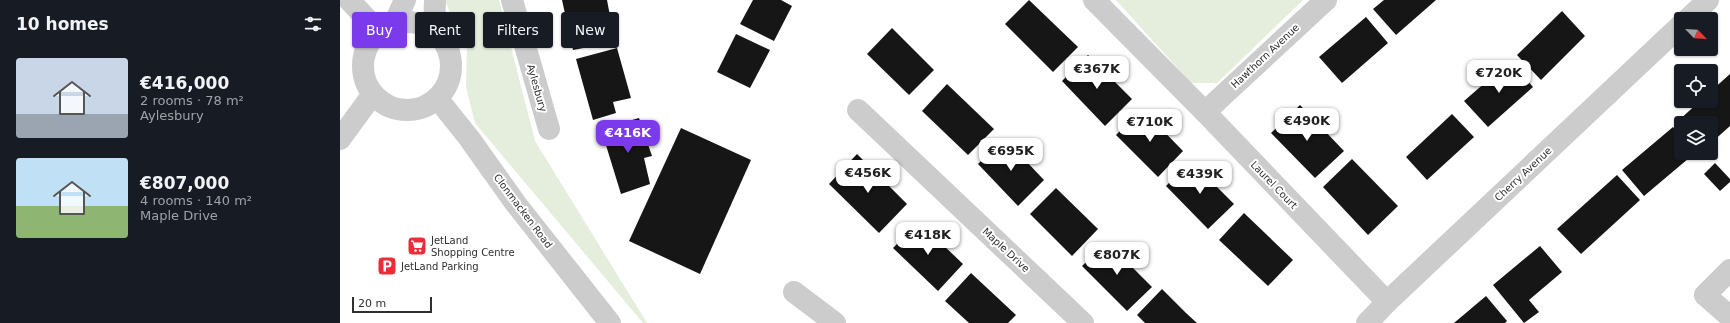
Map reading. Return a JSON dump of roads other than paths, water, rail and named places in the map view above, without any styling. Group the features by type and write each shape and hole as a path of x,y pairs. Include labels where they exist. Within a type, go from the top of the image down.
{"street":[{"path":"349,0 365,12"},
{"path":"397,12 405,0"},
{"path":"435,0 435,12"},
{"name":"Aylesbury","path":"512,0 549,130"},
{"name":"Laurel Court","path":"1094,0 1205,112 1387,302"},
{"name":"Hawthorn Avenue","path":"1205,112 1326,0"},
{"path":"1695,12 1708,0"},
{"name":"Cherry Avenue","path":"1367,323 1387,302 1674,32"},
{"path":"367,48 364,62 365,79 373,94 384,103 397,109 412,110 425,106 437,98 448,83 452,64 447,48"},
{"path":"340,139 373,94"},
{"name":"Clonmacken Road","path":"437,98 469,138 516,204 610,323"},
{"name":"Maple Drive","path":"858,110 1084,323"},
{"path":"1730,270 1705,295 1730,317"},
{"path":"794,292 835,323"}],"place":[{"name":"JetLand Shopping Centre","path":"417,246"},
{"name":"JetLand Parking","path":"387,266"}]}
